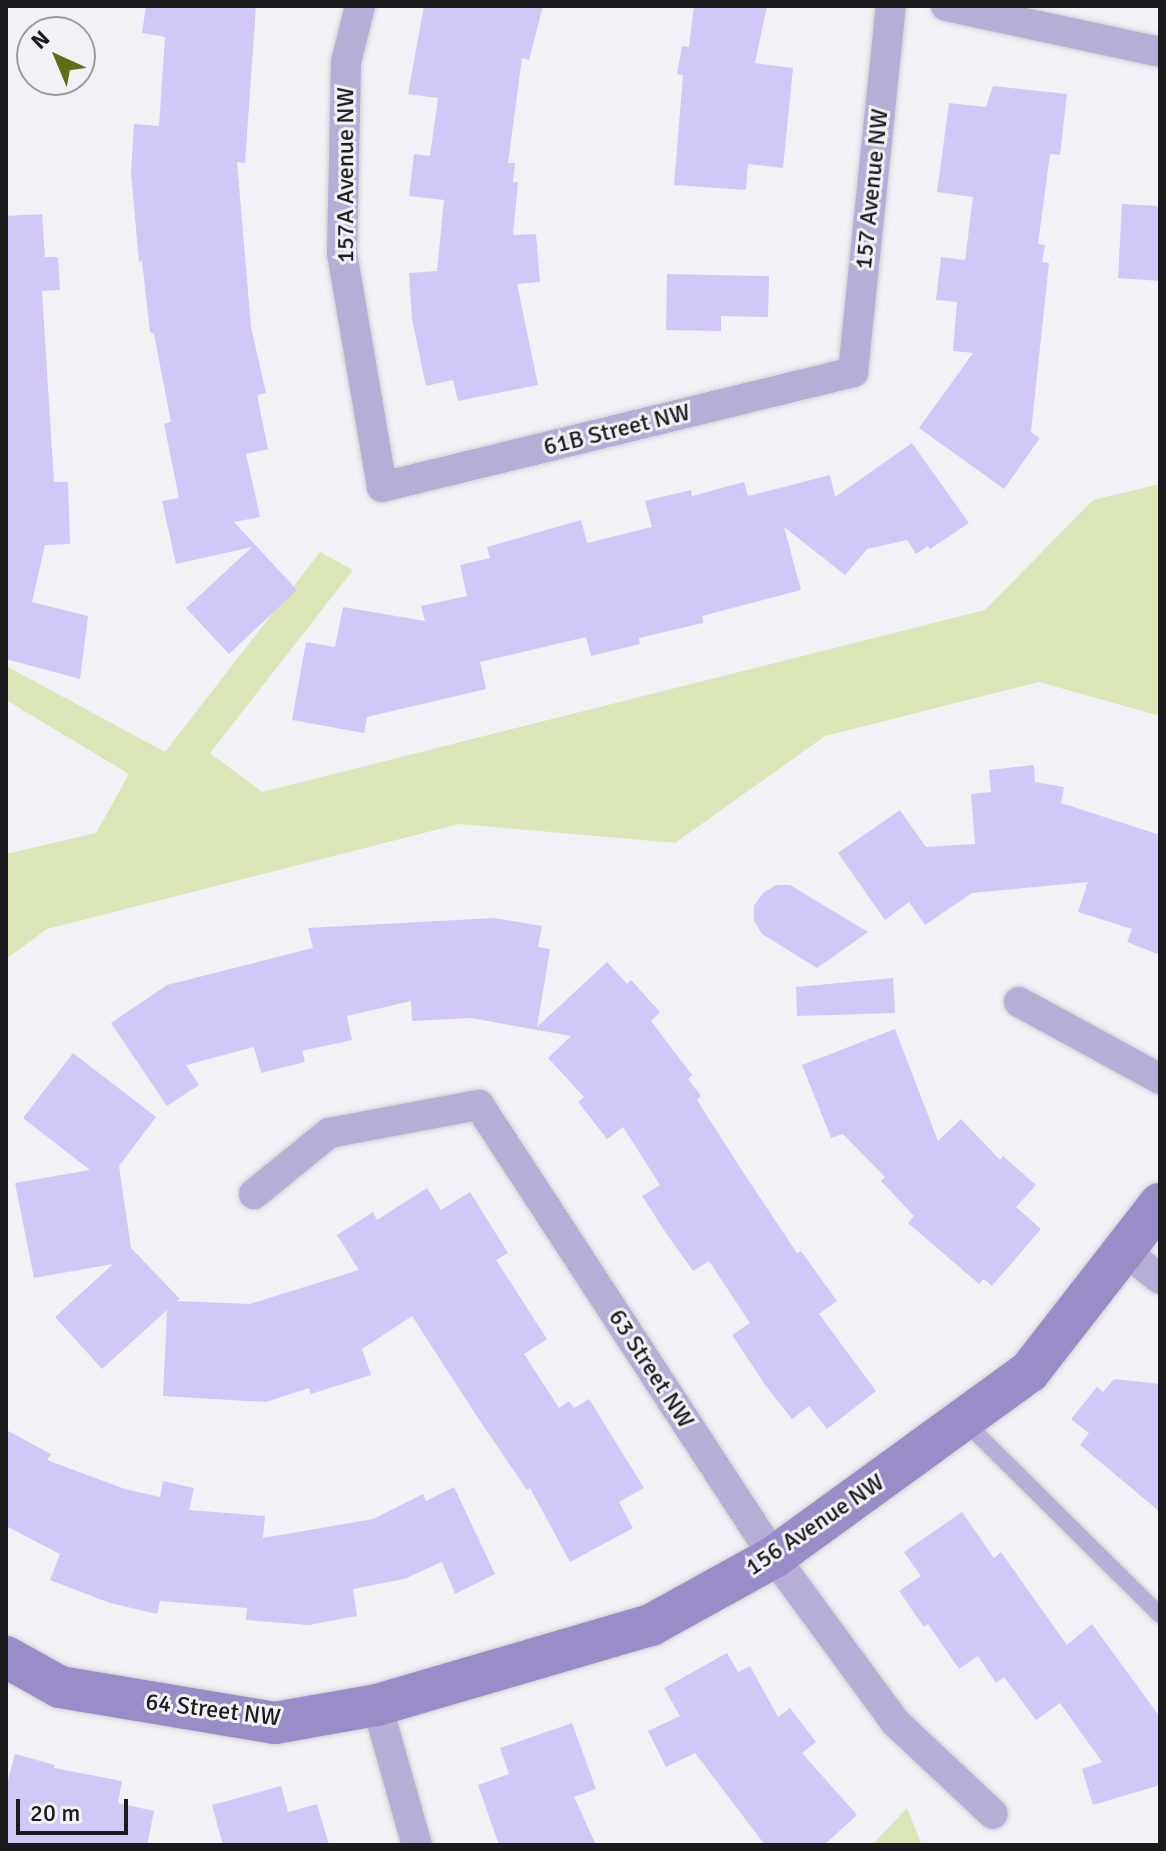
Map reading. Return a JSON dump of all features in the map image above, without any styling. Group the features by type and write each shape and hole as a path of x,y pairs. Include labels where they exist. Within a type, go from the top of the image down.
{"street":[{"name":"157A Avenue NW","path":"360,6 346,62 342,253 382,487"},
{"name":"157 Avenue NW","path":"853,372 891,6"},
{"path":"946,6 1160,52"},
{"name":"61B Street NW","path":"382,487 853,372"},
{"path":"1019,1002 1160,1079"},
{"name":"63 Street NW","path":"254,1194 329,1133 479,1105 774,1557 895,1722 993,1814"},
{"name":"156 Avenue NW","path":"377,1705 651,1625 774,1557 965,1422 1029,1372 1126,1252 1160,1204"},
{"path":"1126,1252 1160,1279"},
{"name":"64 Street NW","path":"6,1657 60,1687 275,1723 377,1705"},
{"path":"377,1705 417,1845"}],"lane":[{"path":"965,1422 1160,1615"}],"green space":[{"path":"1160,484 1160,716 1039,682 825,736 675,843 459,824 47,929 6,959 6,854 96,833 129,774 6,700 6,666 165,752 320,552 353,570 210,753 262,792 985,610 1093,500"},
{"path":"907,1808 921,1843 872,1845"}],"building":[{"path":"146,6 256,6 245,163 237,162 251,327 266,393 257,395 268,449 246,454 260,517 234,522 297,590 229,654 186,608 252,547 176,564 162,501 179,498 164,424 171,422 154,334 150,332 142,261 139,262 131,173 134,124 159,126 165,37 142,33"},
{"path":"424,6 543,6 529,60 522,58 508,163 515,163 513,182 518,182 513,235 536,234 540,282 517,284 538,385 458,401 453,380 426,386 412,319 409,273 437,271 444,200 409,196 414,154 430,156 438,98 408,94"},
{"path":"694,6 767,6 755,63 793,68 783,168 748,164 746,190 674,185 683,75 677,74 682,46 689,47"},
{"path":"993,86 1067,94 1060,155 1050,154 1038,244 1045,245 1042,262 1049,263 1031,432 1040,438 1004,489 919,428 973,353 953,351 957,302 936,300 941,257 965,260 973,197 937,192 949,103 986,107"},
{"path":"1122,204 1160,206 1160,281 1118,278"},
{"path":"42,214 45,257 58,257 60,290 42,291 54,482 68,482 70,544 45,545 32,602 88,616 80,679 6,659 6,216"},
{"path":"667,274 769,276 768,317 721,316 721,331 666,330"},
{"path":"912,443 969,523 930,549 928,546 916,554 907,540 867,549 845,575 784,527 801,590 702,616 703,623 639,638 640,644 591,656 586,637 480,662 486,689 367,717 364,733 292,720 306,642 335,647 343,607 425,621 421,606 467,596 460,565 490,558 487,547 581,520 587,543 652,527 645,501 691,490 692,496 744,482 748,496 830,475 835,497"},
{"path":"1034,765 1035,782 1064,787 1061,803 1160,835 1160,955 1127,942 1132,929 1078,912 1088,882 972,893 925,925 909,902 885,920 838,853 900,810 926,847 975,844 971,794 991,792 989,770"},
{"path":"776,885 790,885 868,932 817,968 762,934 754,921 754,906 763,893"},
{"path":"494,918 542,926 538,947 550,949 537,1027 607,962 627,984 631,980 660,1012 651,1021 692,1075 688,1079 701,1096 697,1100 743,1172 797,1253 801,1251 837,1301 819,1314 876,1391 827,1429 809,1406 792,1419 766,1386 732,1335 750,1323 709,1261 693,1271 642,1196 660,1185 623,1127 607,1139 578,1102 584,1097 548,1058 571,1036 471,1018 412,1021 411,1001 347,1016 352,1040 302,1051 305,1062 261,1073 254,1047 186,1065 199,1085 167,1106 111,1023 167,985 313,948 308,928"},
{"path":"893,978 895,1013 797,1016 796,987"},
{"path":"895,1029 938,1141 961,1119 1000,1160 1003,1156 1036,1185 1016,1207 1041,1229 992,1286 984,1279 979,1284 908,1223 914,1216 881,1181 885,1177 843,1134 831,1138 802,1065"},
{"path":"73,1053 156,1117 119,1166 131,1248 180,1299 177,1301 250,1304 359,1270 337,1235 373,1212 377,1220 427,1188 441,1210 470,1192 508,1253 496,1260 547,1339 524,1354 559,1408 569,1401 574,1408 589,1399 644,1488 619,1502 633,1528 570,1562 530,1488 527,1490 412,1316 362,1349 371,1375 311,1394 309,1388 266,1402 163,1396 167,1310 102,1369 55,1317 113,1264 34,1278 15,1183 90,1170 23,1118"},
{"path":"1114,1379 1160,1384 1160,1512 1080,1445 1089,1433 1071,1419 1097,1387 1103,1392"},
{"path":"6,1430 51,1454 47,1460 125,1489 160,1497 163,1481 194,1488 189,1510 265,1516 263,1538 373,1519 423,1494 426,1501 454,1487 495,1574 455,1594 442,1562 404,1579 353,1589 357,1616 309,1625 246,1620 247,1608 160,1601 157,1614 110,1603 50,1580 60,1554 6,1526"},
{"path":"962,1512 994,1558 1001,1552 1067,1645 1092,1624 1160,1717 1160,1785 1093,1805 1082,1769 1102,1762 1060,1703 1036,1720 1004,1677 996,1683 978,1656 959,1669 928,1624 924,1627 899,1591 921,1576 904,1552"},
{"path":"727,1653 738,1672 750,1666 778,1717 790,1708 816,1742 802,1753 857,1815 824,1845 765,1845 695,1753 666,1767 648,1731 680,1716 664,1688"},
{"path":"572,1723 596,1789 574,1797 596,1845 499,1845 478,1785 509,1774 500,1748"},
{"path":"15,1754 55,1765 54,1768 122,1781 118,1803 154,1811 147,1845 6,1845 6,1788"},
{"path":"281,1786 288,1812 317,1804 329,1845 223,1845 212,1805"}]}
